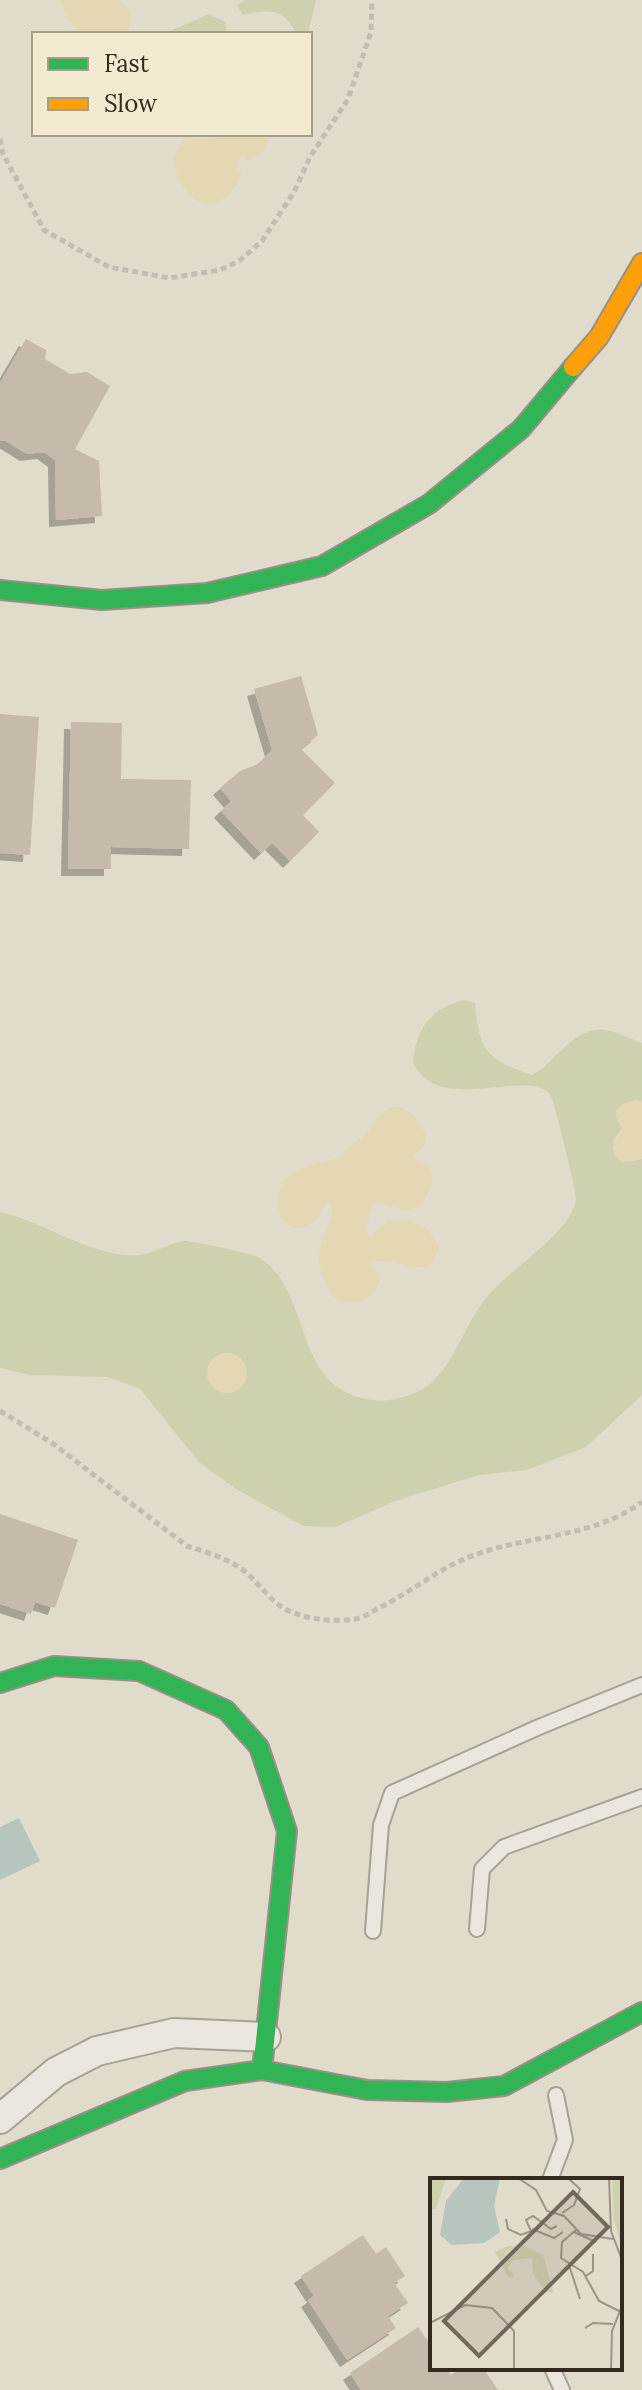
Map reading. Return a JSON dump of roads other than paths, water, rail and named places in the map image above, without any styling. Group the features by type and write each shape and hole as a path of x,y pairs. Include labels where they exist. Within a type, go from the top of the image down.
{"street":[{"path":"0,590 102,600 207,593 322,566 429,504 521,429 599,337 642,263"},
{"path":"1,1680 54,1666 139,1671 226,1710 259,1747 287,1831 262,2070"},
{"path":"0,2159 185,2081 262,2070 367,2090 447,2092 504,2086 642,2012"},
{"path":"0,2119 56,2072 97,2051 174,2033 266,2037"}],"lane":[{"path":"373,1931 381,1825 392,1793 526,1732 642,1685"},
{"path":"477,1929 482,1869 504,1847 642,1797"},
{"path":"551,2178 565,2140 556,2095"},
{"path":"553,2370 562,2390"}]}
